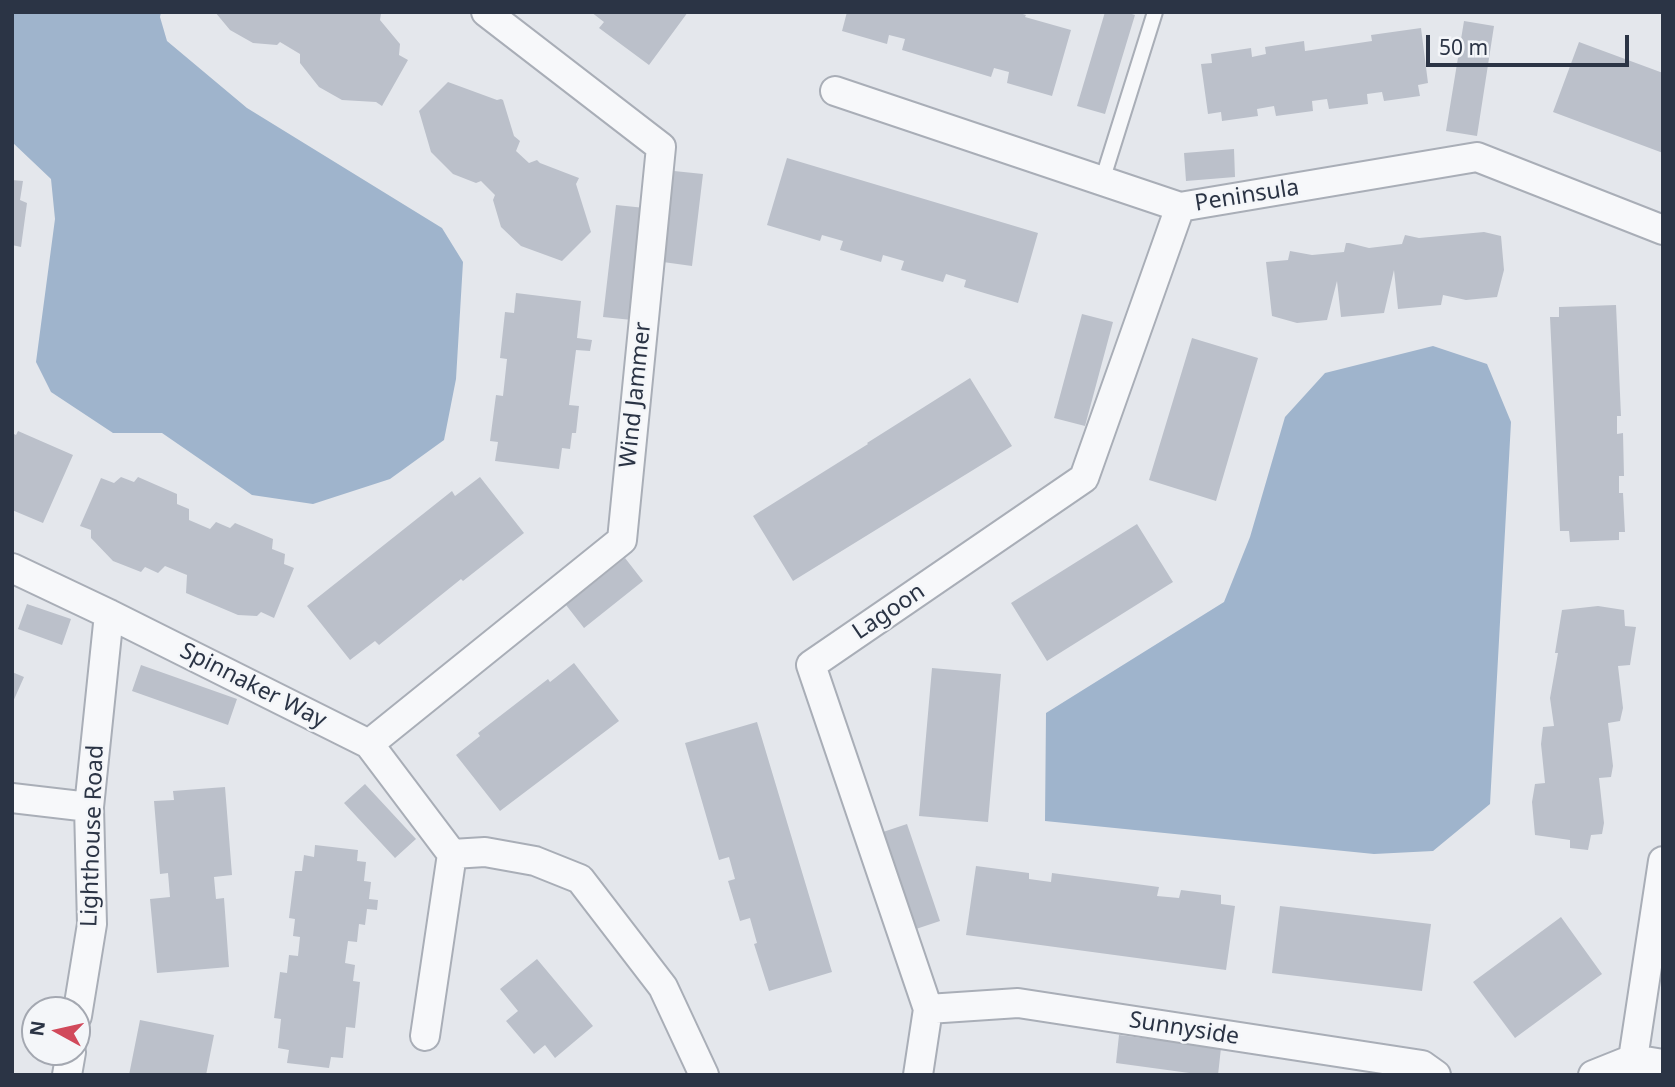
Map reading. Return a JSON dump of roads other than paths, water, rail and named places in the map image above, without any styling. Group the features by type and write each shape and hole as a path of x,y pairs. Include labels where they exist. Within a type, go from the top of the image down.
{"street":[{"name":"Wind Jammer","path":"369,744 622,540 661,147 486,12"},
{"name":"Peninsula","path":"835,91 1180,207 1477,158 1663,230"},
{"name":"Lagoon","path":"918,1075 928,1009 811,665 1084,478 1180,207"},
{"name":"Spinnaker Way","path":"12,568 369,744 453,854"},
{"name":"Lighthouse Road","path":"80,996 92,924 89,807 109,614"},
{"path":"12,798 89,807"},
{"path":"425,1036 453,854 485,852 535,861 580,879 663,986 704,1075"},
{"path":"1633,1059 1663,861"},
{"name":"Sunnyside","path":"928,1009 1018,1003 1422,1065 1436,1075"},
{"path":"1593,1075 1633,1059 1663,1064"}],"lane":[{"path":"1102,181 1156,12"}],"water":[{"path":"12,12 161,12 167,41 247,108 442,228 463,262 456,379 444,440 390,479 313,504 252,495 162,433 113,433 51,392 36,362 55,219 51,179 12,142"},
{"path":"1433,346 1487,364 1511,422 1490,804 1433,851 1374,854 1045,821 1046,713 1224,602 1250,537 1285,417 1325,373"}]}
